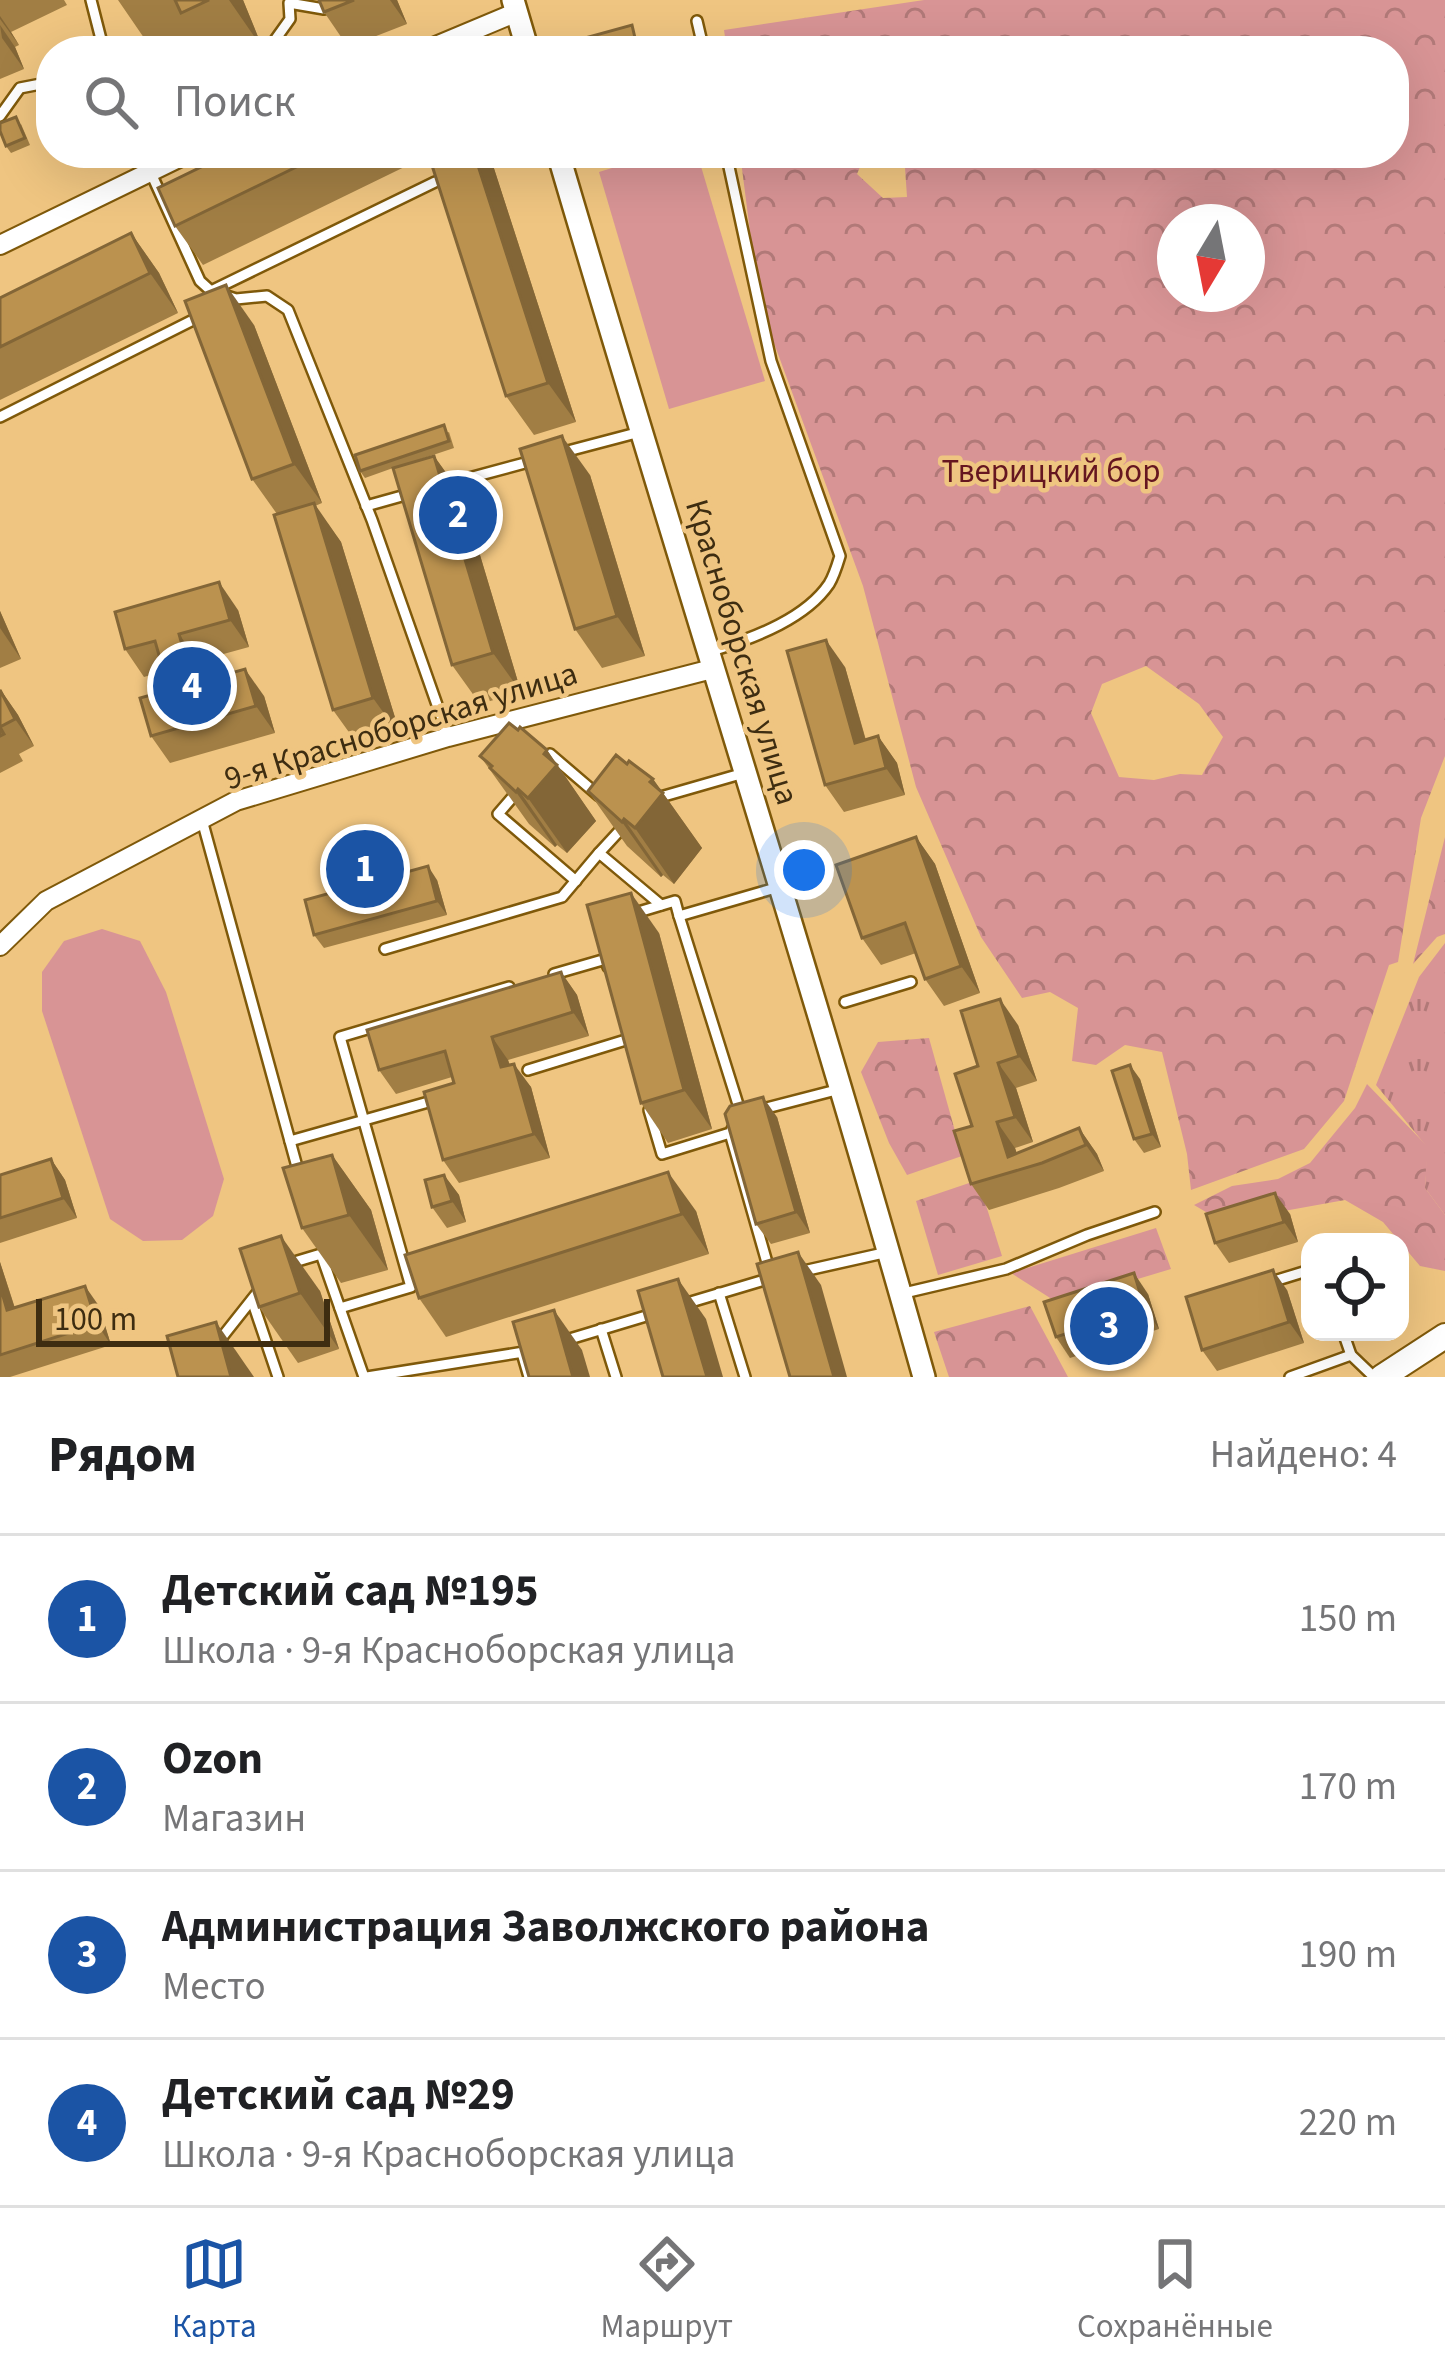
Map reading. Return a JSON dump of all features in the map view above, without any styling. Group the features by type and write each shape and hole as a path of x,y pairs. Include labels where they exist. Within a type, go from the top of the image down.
{"main road":[{"path":"1378,1377 1445,1336"}],"street":[{"path":"454,36 515,6 524,36"},
{"path":"0,244 148,168"},
{"name":"Красноборская улица","path":"562,168 924,1377"},
{"name":"9-я Красноборская улица","path":"0,946 46,901 236,801 448,737 712,669"}],"lane":[{"path":"91,0 100,36"},
{"path":"278,36 290,19 289,3 324,9"},
{"path":"697,21 700,36"},
{"path":"0,116 20,88 36,85"},
{"path":"160,168 200,281 211,291 236,299"},
{"path":"674,545 685,554 712,646 718,649 783,622 815,600 832,581 840,556 771,361 729,168"},
{"path":"211,291 435,182"},
{"path":"0,417 236,299 267,296 287,310 366,506 448,737"},
{"path":"432,488 640,432"},
{"path":"366,506 410,494"},
{"path":"537,769 550,754 612,808"},
{"path":"644,801 744,773"},
{"path":"524,784 498,814 576,881"},
{"path":"202,820 303,1186"},
{"path":"385,949 562,897 628,821"},
{"path":"599,854 661,905"},
{"path":"679,916 780,887"},
{"path":"635,913 675,901 741,1114"},
{"path":"539,979 606,959 611,980"},
{"path":"845,1002 910,982"},
{"path":"340,1308 411,1287 340,1036 517,985"},
{"path":"623,1019 635,1062"},
{"path":"528,1070 628,1040"},
{"path":"648,1108 662,1154 730,1133 741,1114 841,1089"},
{"path":"290,1141 444,1098"},
{"path":"730,1133 771,1278"},
{"path":"900,1294 1006,1268 1155,1212"},
{"path":"315,1231 366,1377 522,1354 660,1311"},
{"path":"680,1305 771,1278 888,1252"},
{"path":"278,1268 322,1254"},
{"path":"1267,1283 1301,1273"},
{"path":"214,1346 265,1284"},
{"path":"719,1293 745,1377"},
{"path":"252,1300 278,1377"},
{"path":"601,1329 616,1377"},
{"path":"1346,1341 1351,1355 1378,1377"},
{"path":"522,1354 529,1377"},
{"path":"1290,1377 1351,1355"}],"green space":[{"name":"Тверицкий бор","path":"924,0 1445,0 1445,756 1421,818 1398,962 1389,965 1344,1101 1304,1149 1191,1190 1162,1052 1125,1045 1096,1065 1072,1061 1078,1008 1050,992 1022,998 981,937 916,787 863,586 759,302 742,168 860,168 857,174 883,198 907,197 905,168 1409,168 1409,36 725,36 724,30","holes":["1146,666 1199,704 1223,737 1202,775 1154,780 1119,777 1091,713 1102,684"]},
{"path":"701,168 765,381 669,409 599,172"},
{"path":"1445,837 1445,934 1413,964"},
{"path":"102,929 140,941 166,992 224,1179 213,1216 182,1240 143,1241 110,1219 42,1011 42,972 64,941"},
{"path":"1445,943 1445,1215 1425,1188 1427,1147 1376,1085 1419,977"},
{"path":"929,1038 962,1156 907,1175 861,1072 878,1042"},
{"path":"1367,1084 1428,1147 1425,1188 1445,1215 1445,1271 1420,1266 1409,1253 1409,1233 1392,1233 1383,1222 1345,1200 1223,1222 1194,1205 1232,1186 1278,1179 1310,1163 1355,1108"},
{"path":"978,1180 1002,1256 938,1275 916,1201"},
{"path":"1156,1228 1171,1269 1058,1303 1011,1273"},
{"path":"1030,1306 1068,1377 949,1377 934,1332"}],"building":[{"path":"175,0 209,0 181,13"},
{"path":"319,0 354,0 324,12"},
{"path":"632,25 635,36 592,36"},
{"path":"16,117 25,138 6,146 0,123"},
{"path":"199,168 294,168 175,226 158,188"},
{"path":"433,168 479,168 548,383 506,396"},
{"path":"131,233 150,273 0,347 0,298"},
{"path":"226,285 294,464 252,479 185,301"},
{"path":"444,425 449,441 360,471 355,455"},
{"path":"562,436 617,616 575,629 520,449"},
{"path":"434,456 493,653 452,665 393,468"},
{"path":"314,503 373,698 333,710 274,515"},
{"path":"219,582 230,620 179,634 193,684 245,669 256,706 151,736 140,698 169,690 155,641 125,649 115,612"},
{"path":"826,640 855,743 878,736 886,768 825,785 787,651"},
{"path":"0,690 15,719 0,727"},
{"path":"509,723 547,750 544,754 557,765 528,798 480,756"},
{"path":"616,755 653,779 650,782 663,793 635,828 588,791"},
{"path":"916,837 961,966 925,979 905,923 862,938 836,865"},
{"path":"428,866 437,901 314,935 305,900"},
{"path":"631,893 684,1090 641,1103 587,905"},
{"path":"561,972 573,1012 492,1037 501,1067 514,1064 534,1134 443,1160 424,1092 454,1083 445,1051 379,1070 367,1030"},
{"path":"1000,999 1019,1056 998,1063 1015,1117 997,1122 1008,1157 1079,1128 1086,1145 971,1184 954,1131 972,1126 955,1074 978,1066 961,1011"},
{"path":"1130,1065 1152,1134 1134,1139 1112,1071"},
{"path":"763,1097 796,1212 756,1224 725,1114 730,1106"},
{"path":"332,1155 349,1215 302,1228 283,1168"},
{"path":"51,1159 63,1198 0,1218 0,1175"},
{"path":"668,1172 682,1214 419,1298 405,1255"},
{"path":"444,1175 452,1201 432,1207 425,1180"},
{"path":"1275,1193 1284,1222 1215,1243 1206,1214"},
{"path":"281,1236 300,1293 259,1307 240,1249"},
{"path":"798,1252 834,1377 790,1377 757,1264"},
{"path":"1273,1270 1289,1322 1202,1350 1186,1297"},
{"path":"1134,1273 1145,1309 1056,1337 1044,1302"},
{"path":"678,1279 707,1377 663,1377 638,1291"},
{"path":"0,1286 7,1310 85,1286 97,1324 0,1355"},
{"path":"554,1310 573,1377 529,1377 513,1322"},
{"path":"216,1322 231,1377 178,1377 167,1336"}],"place":[{"name":"Ozon","path":"458,515"},
{"name":"Детский сад №29","path":"192,686"},
{"name":"Детский сад №195","path":"365,869"},
{"name":"Администрация Заволжского района","path":"1109,1326"}]}
